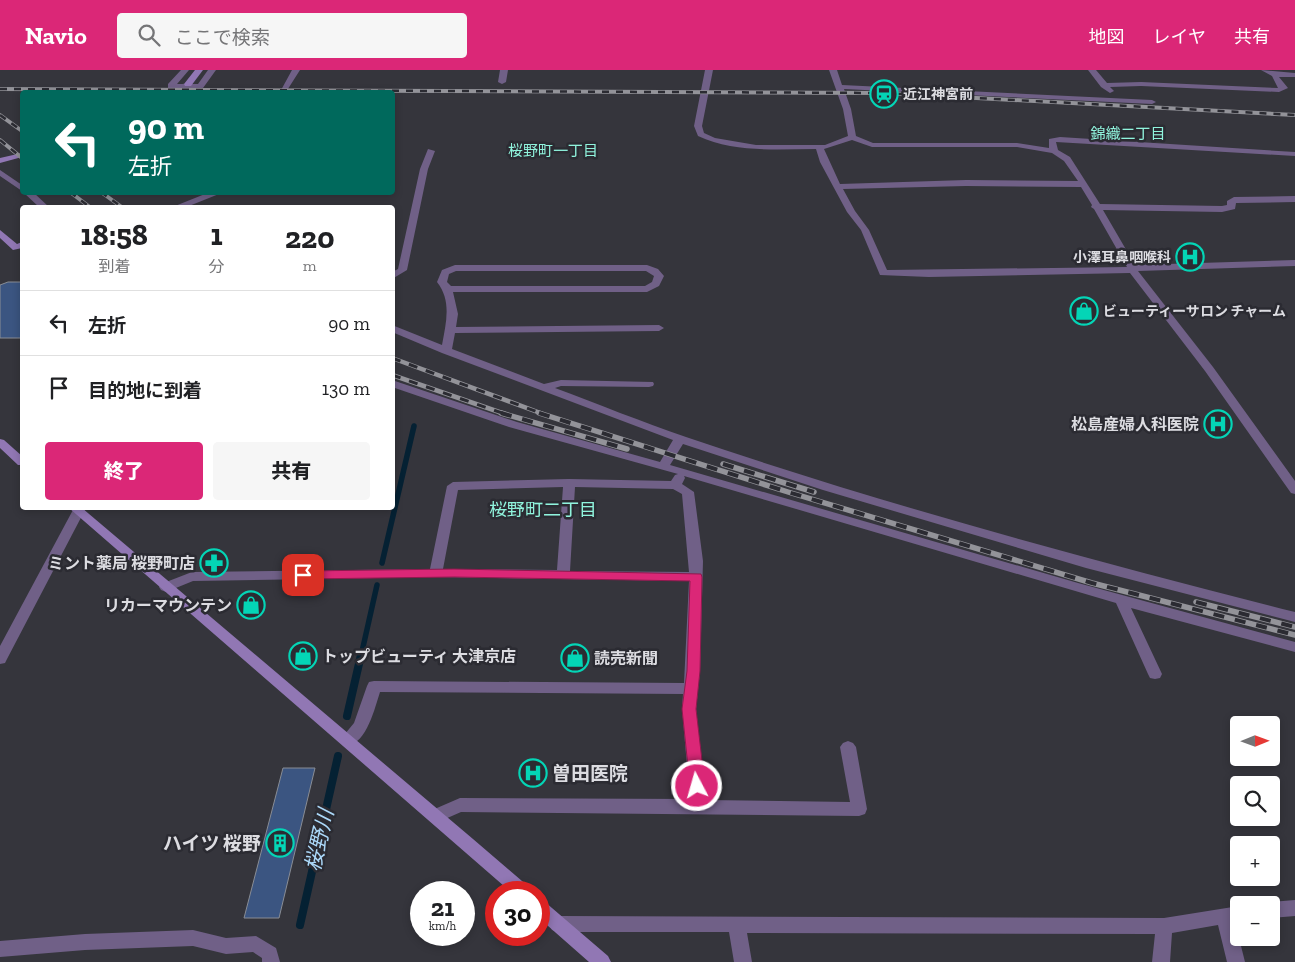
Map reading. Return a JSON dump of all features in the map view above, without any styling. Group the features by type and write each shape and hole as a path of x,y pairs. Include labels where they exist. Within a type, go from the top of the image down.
{"street":[{"path":"185,70 171,86 200,86 212,70"},
{"path":"188,84 198,70"},
{"path":"284,90 296,70"},
{"path":"502,82 504,70"},
{"path":"709,70 698,126 698,130 706,137 756,147 826,148 852,137 872,146 1010,144 1054,151 1067,159 1084,184 1095,207 1132,269 1209,369 1295,490"},
{"path":"833,70 848,109 852,137"},
{"path":"1092,70 1118,100"},
{"path":"1265,70 1277,75 1295,75"},
{"path":"1104,85 1283,90 1275,77 1277,75"},
{"path":"840,88 1152,102"},
{"path":"1054,151 1052,141 1060,140 1295,154"},
{"path":"818,148 852,212 865,230 883,273 929,274 1295,263"},
{"path":"395,274 402,270 422,177 431,151"},
{"path":"0,161 20,156"},
{"path":"0,172 20,187"},
{"path":"838,187 966,183 1084,184"},
{"path":"31,195 42,205"},
{"path":"182,205 211,195"},
{"path":"1095,207 1229,208 1233,206 1231,201 1234,200 1295,199"},
{"path":"0,233 16,248 20,246"},
{"path":"446,351 452,330 452,302 448,289 442,282 445,272 455,268 647,268 656,271 659,276 656,284 647,289 448,289"},
{"path":"452,330 659,328"},
{"path":"395,329 446,351 546,387 680,439 827,488 1091,565 1295,617"},
{"path":"546,387 561,383 649,384"},
{"path":"395,384 544,434 683,472 1122,602 1295,647"},
{"path":"663,467 680,439"},
{"path":"0,442 20,460"},
{"path":"675,484 683,472"},
{"path":"563,574 569,483"},
{"path":"436,573 453,486 569,483 675,484 688,492 696,577 692,689 689,709 700,806"},
{"path":"0,659 77,510"},
{"path":"80,510 166,588 348,740 510,881"},
{"path":"166,588 192,577 436,573 696,577"},
{"path":"1122,602 1155,674"},
{"path":"348,740 361,726 374,686 692,689"},
{"path":"436,816 460,805 859,809 848,747"},
{"path":"1280,909 1295,908"},
{"path":"558,924 1164,926 1230,915"},
{"path":"550,917 602,962"},
{"path":"737,925 743,962"},
{"path":"1161,962 1164,926"},
{"path":"0,949 85,942 194,938 226,946 256,944 270,954 272,962"},
{"path":"1235,946 1236,962"}],"building":[{"path":"8,282 20,282 20,338 0,338 0,285"},
{"name":"ハイツ 桜野","path":"283,768 315,768 279,918 244,918"}],"waterway":[{"name":"桜野川","path":"395,507 414,426"},
{"name":"桜野川","path":"382,563 394,510"},
{"name":"桜野川","path":"361,656 377,585"},
{"name":"桜野川","path":"347,716 361,655"},
{"name":"桜野川","path":"300,925 338,756"}],"tunnel":[{"path":"183,90 188,84"}],"railway":[{"path":"0,89 221,90"},
{"path":"395,91 884,93 1295,115"},
{"path":"0,115 20,130"},
{"path":"0,140 20,156"},
{"path":"74,195 87,205"},
{"path":"105,195 119,205"},
{"path":"395,359 543,414"},
{"path":"395,376 505,414"},
{"path":"501,413 627,449"},
{"path":"539,413 788,492 1092,583 1295,635"},
{"path":"723,464 814,492"},
{"path":"1196,602 1295,627"}],"place":[{"name":"近江神宮前","path":"884,94"},
{"name":"小澤耳鼻咽喉科","path":"1190,257"},
{"name":"ビューティーサロン チャーム","path":"1084,311"},
{"name":"松島産婦人科医院","path":"1218,424"},
{"name":"ミント薬局 桜野町店","path":"214,563"},
{"name":"リカーマウンテン","path":"251,605"},
{"name":"トップビューティ 大津京店","path":"303,656"},
{"name":"読売新聞","path":"575,658"},
{"name":"曽田医院","path":"533,773"},
{"name":"ハイツ 桜野","path":"280,843"}],"district":[{"name":"錦織二丁目","path":"1128,134"},
{"name":"桜野町一丁目","path":"553,151"},
{"name":"桜野町二丁目","path":"543,510"}],"route":[{"path":"303,575 454,573 696,577 694,671 689,709 697,786"}]}
